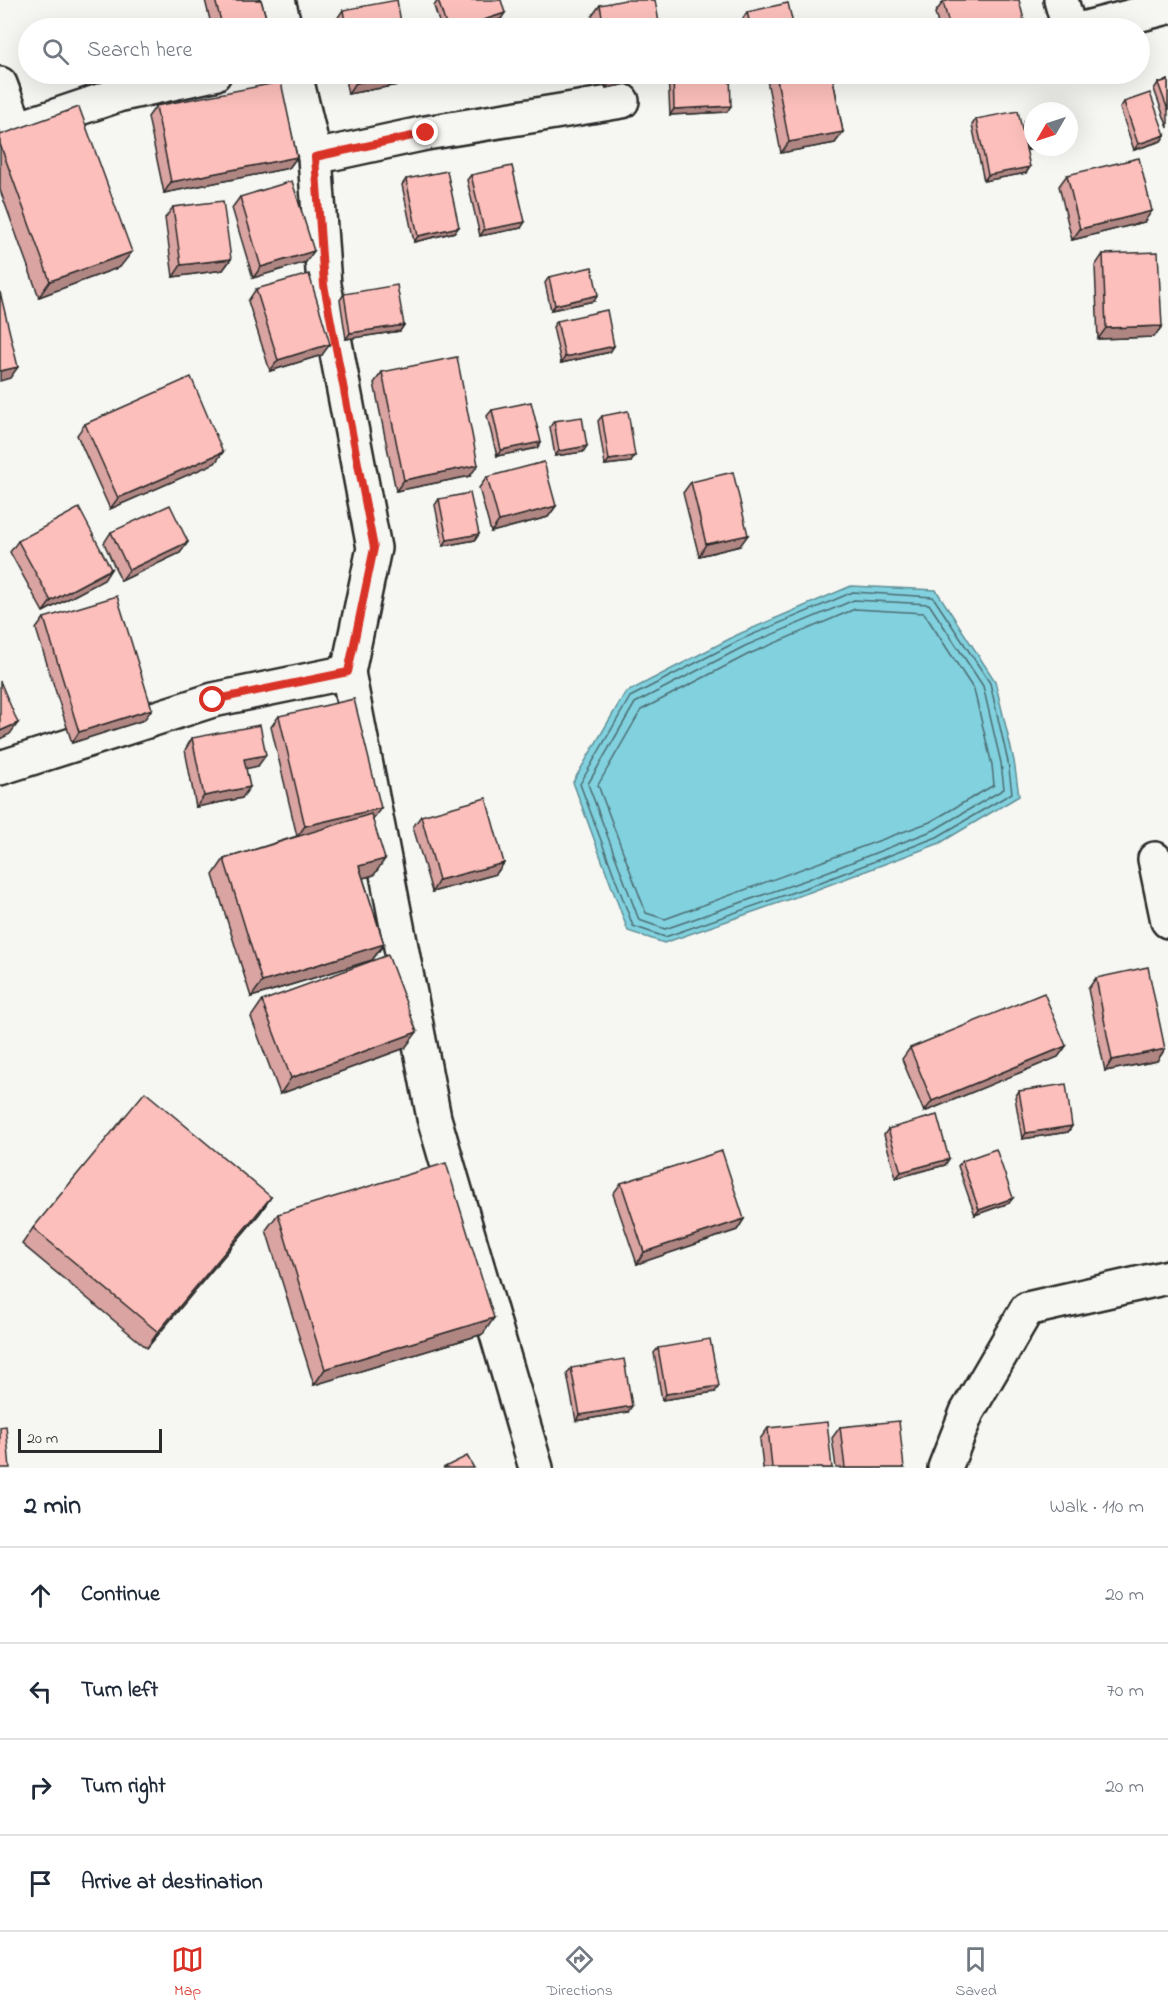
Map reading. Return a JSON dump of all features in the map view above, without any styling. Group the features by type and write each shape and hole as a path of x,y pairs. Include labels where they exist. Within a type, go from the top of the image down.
{"street":[{"path":"278,0 282,18"},
{"path":"1061,0 1066,18"},
{"path":"1125,18 1168,7"},
{"path":"0,84 17,129 118,95 168,84"},
{"path":"297,84 315,157 324,285 374,548 348,672 434,1118 536,1468"},
{"path":"315,157 426,133 622,100"},
{"path":"0,768 213,700 348,672"},
{"path":"1155,859 1168,921"},
{"path":"945,1468 967,1412 1027,1309 1168,1277"}],"water":[{"path":"851,586 936,590 995,681 1014,761 1019,796 940,843 664,943 628,931 573,782 625,693 739,634"}],"building":[{"path":"215,0 261,0 266,18 220,18"},
{"path":"397,0 400,18 344,18 343,10"},
{"path":"438,0 501,0 505,13 490,18 444,18"},
{"path":"625,0 655,0 658,18 602,18 600,5"},
{"path":"1019,0 1024,18 947,18 943,2"},
{"path":"788,3 792,18 748,18 747,12"},
{"path":"1168,80 1168,110 1158,83"},
{"path":"271,84 281,84 297,157 171,182 156,106"},
{"path":"673,84 730,84 731,106 674,109"},
{"path":"778,84 834,84 843,132 789,142"},
{"path":"1150,93 1165,135 1138,144 1124,102"},
{"path":"79,107 132,252 50,281 0,144 0,135"},
{"path":"1018,111 1024,139 1024,156 1028,156 1030,167 988,175 976,119"},
{"path":"1139,158 1152,211 1080,229 1067,175"},
{"path":"512,166 525,222 484,230 471,175"},
{"path":"447,171 459,227 418,236 406,179"},
{"path":"292,181 314,251 261,267 240,197"},
{"path":"223,201 231,259 181,265 173,207"},
{"path":"1158,252 1162,326 1106,328 1103,254"},
{"path":"592,267 598,295 555,305 549,277"},
{"path":"309,274 330,344 278,360 256,289"},
{"path":"397,285 404,325 350,333 344,294"},
{"path":"0,292 18,367 0,371"},
{"path":"607,310 614,346 565,357 557,321"},
{"path":"457,357 478,465 404,480 382,372"},
{"path":"191,377 223,452 118,498 85,424"},
{"path":"531,402 541,442 501,450 492,410"},
{"path":"628,411 635,456 609,460 602,416"},
{"path":"582,417 587,446 559,451 554,421"},
{"path":"544,462 556,506 499,521 487,477"},
{"path":"733,472 748,535 706,544 691,482"},
{"path":"470,493 479,534 447,540 439,499"},
{"path":"170,505 188,542 129,570 111,532"},
{"path":"79,508 111,569 51,601 18,541"},
{"path":"117,596 152,709 79,732 44,618"},
{"path":"0,681 18,723 0,731"},
{"path":"354,699 381,808 305,826 279,716"},
{"path":"260,725 266,755 244,759 250,787 204,796 192,738"},
{"path":"486,798 504,863 439,880 421,816"},
{"path":"371,814 385,859 359,866 384,944 262,982 224,859"},
{"path":"388,955 417,1032 291,1078 262,1001"},
{"path":"1148,967 1165,1049 1112,1060 1096,978"},
{"path":"1044,993 1066,1046 932,1101 910,1048"},
{"path":"1066,1084 1072,1126 1026,1133 1019,1091"},
{"path":"145,1092 271,1197 158,1332 33,1228"},
{"path":"937,1115 949,1159 901,1172 888,1129"},
{"path":"996,1149 1013,1198 979,1210 962,1161"},
{"path":"722,1151 744,1219 644,1252 621,1183"},
{"path":"446,1163 494,1318 325,1369 278,1214"},
{"path":"710,1339 719,1386 666,1394 658,1348"},
{"path":"624,1359 632,1406 580,1415 571,1368"},
{"path":"899,1421 904,1468 845,1468 840,1427"},
{"path":"827,1422 832,1468 772,1468 768,1428"},
{"path":"6,1426 10,1468 0,1468 0,1427"},
{"path":"467,1456 474,1468 443,1468"}],"route":[{"path":"213,700 348,672 374,548 324,285 315,157 426,133"}]}
